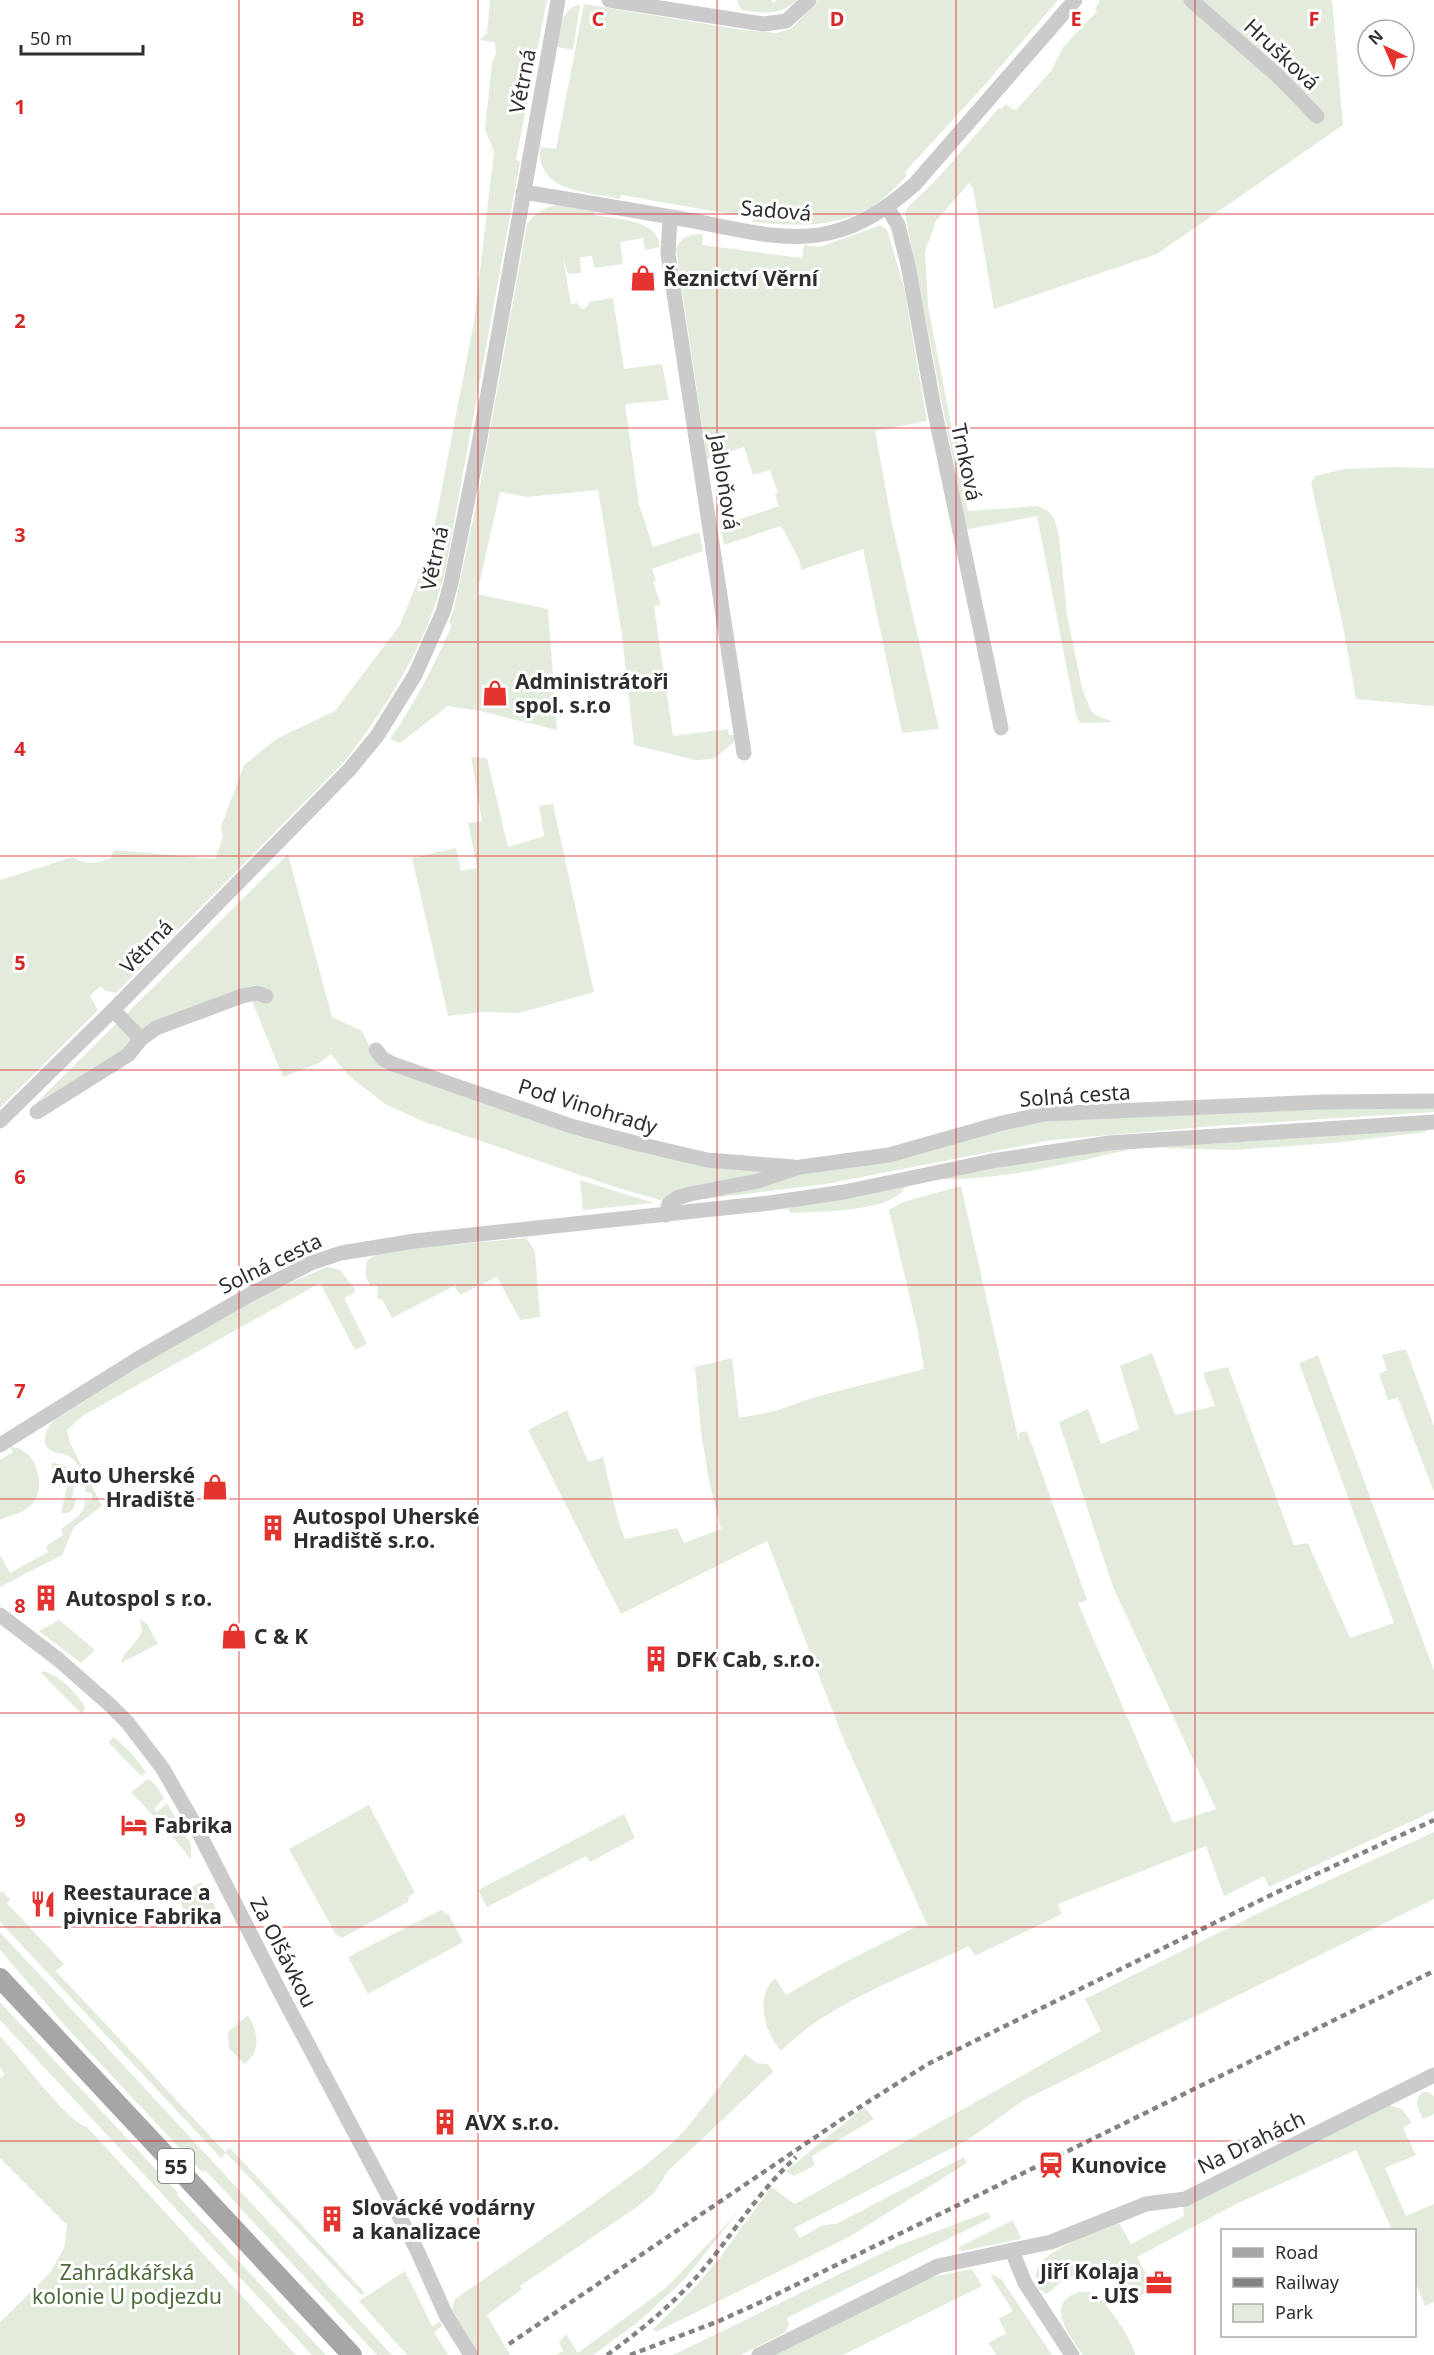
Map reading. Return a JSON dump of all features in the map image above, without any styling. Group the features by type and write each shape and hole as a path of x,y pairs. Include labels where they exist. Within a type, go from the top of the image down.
{"main road":[{"name":"55","path":"0,1978 352,2355"}],"street":[{"name":"Větrná","path":"0,1121 113,1010 349,770 377,736 415,675 443,612 451,583 478,449 558,0"},
{"path":"609,0 764,24 786,21 809,0"},
{"name":"Sadová","path":"523,192 757,232 802,236 838,231 871,217 915,184 1075,0"},
{"name":"Hrušková","path":"1191,0 1278,76 1317,116"},
{"name":"Trnková","path":"887,207 898,225 908,265 933,403 1001,728"},
{"name":"Jabloňová","path":"670,217 668,254 744,753"},
{"path":"36,1112 128,1055 141,1039 156,1028 242,996 257,993 266,996"},
{"path":"113,1010 141,1039"},
{"name":"Pod Vinohrady","path":"376,1050 383,1059 393,1064 571,1126 707,1160 800,1167"},
{"name":"Solná cesta","path":"666,1215 669,1204 677,1198 758,1181 800,1167 889,1155 1002,1123 1044,1114 1323,1102 1434,1101"},
{"name":"Solná cesta","path":"0,1445 184,1332 251,1294 321,1259 341,1253 384,1245 666,1215 844,1192 992,1161 1109,1143 1434,1122"},
{"name":"Za Olšávkou","path":"0,1615 59,1660 110,1705 128,1723 163,1769 195,1825 277,1986 416,2248 446,2315 471,2355"},
{"name":"Na Drahách","path":"759,2355 932,2269 1066,2236 1146,2205 1185,2199 1434,2075"},
{"path":"1012,2251 1025,2283 1072,2355"}],"green space":[{"path":"490,0 547,0 516,160 520,162 445,572 428,624 411,661 390,696 344,762 116,993 106,991 100,986 90,996 98,1010 0,1108 0,880 73,857 87,863 102,861 111,858 113,850 215,859 223,837 221,827 244,765 278,738 335,711 400,625 430,550 474,321 494,152 485,129 492,63 496,53 495,42 480,40 487,33"},
{"path":"737,0 771,0 774,3 776,0 797,0 784,9 764,13 741,10"},
{"path":"818,0 1058,0 905,172 907,176 876,204 847,218 800,225 753,222 753,218 621,195 620,199 579,191 555,181 546,173 541,162 540,147 556,149 584,4 743,30 777,33 792,28"},
{"path":"1100,0 1332,0 1343,125 1157,254 994,309 973,188 969,183 936,221 925,251 928,306 968,511 1037,506 1048,511 1054,518 1059,536 1067,614 1082,688 1091,711 1097,716 1114,722 1080,723 1076,715 1037,516 964,530 963,511 905,213 907,208 936,180 999,108 1001,109 1005,104 1014,110 1017,109 1051,71 1064,46 1097,11 1095,9"},
{"path":"580,5 573,50 557,47 560,27 565,15 568,10"},
{"path":"560,205 595,211 594,215 634,222 652,231 658,238 660,247 645,250 643,238 620,242 623,264 594,268 592,256 580,257 581,273 568,274 563,258 571,304 577,303 581,309 586,308 589,302 613,298 624,369 662,364 669,400 625,404 639,504 653,547 699,532 703,551 652,569 656,580 653,582 661,605 654,606 673,736 728,729 729,735 735,735 734,742 714,759 696,760 634,745 622,635 598,490 527,497 500,492 477,594 548,609 557,730 480,711 448,706 400,743 390,739 424,684 452,625 449,622 454,609 480,486 527,224 541,210"},
{"path":"881,225 887,230 904,287 927,421 875,431 892,523 939,729 902,733 863,549 801,570 799,559 781,526 724,545 720,526 779,506 775,495 778,493 770,470 753,475 744,447 707,459 676,249 687,237 703,234 702,245 802,258 804,245 820,247"},
{"path":"1434,468 1434,706 1356,699 1343,626 1311,483 1315,476 1344,469"},
{"path":"471,757 487,758 508,847 544,836 539,806 553,804 594,992 519,1013 484,1012 448,1016 412,858 456,848 461,871 477,868 468,823 482,821"},
{"path":"288,854 332,1017 362,1031 376,1059 565,1124 779,1170 690,1190 660,1200 618,1188 422,1121 385,1104 347,1074 331,1054 319,1063 283,1077 252,1001 265,993 255,985 147,1026 122,1052 31,1108"},
{"path":"1434,1105 1434,1112 1215,1126 1052,1140 826,1184 688,1201 783,1176 1031,1119"},
{"path":"1427,1129 1426,1132 1334,1143 1233,1150 1165,1147"},
{"path":"1127,1149 1081,1161 1009,1174 937,1179 1068,1154"},
{"path":"580,1180 654,1203 583,1210"},
{"path":"961,1186 1019,1442 1019,1433 1027,1431 1087,1600 1078,1603 1173,1823 1216,1809 1113,1587 1059,1422 1088,1409 1101,1444 1139,1429 1120,1366 1152,1353 1175,1415 1215,1406 1203,1373 1228,1367 1294,1545 1308,1543 1350,1638 1394,1623 1299,1363 1318,1355 1434,1671 1434,1811 1269,1887 1264,1876 1224,1896 1206,1846 1058,1904 1062,1914 975,1956 969,1946 870,1991 823,2018 781,2051 770,2034 763,2005 769,1986 775,1978 786,1995 903,1933 920,1925 928,1927 843,1738 767,1541 621,1614 528,1430 567,1410 588,1462 603,1457 618,1520 625,1539 677,1528 684,1543 721,1529 709,1481 701,1432 695,1367 732,1358 739,1418 775,1411 815,1397 924,1369 918,1332 889,1210 903,1202"},
{"path":"905,1187 898,1195 871,1206 835,1211 791,1213 787,1208"},
{"path":"526,1238 535,1251 540,1317 520,1320 497,1277 460,1295 454,1286 392,1318 382,1299 378,1299 377,1285 370,1285 365,1274 367,1261 380,1251"},
{"path":"327,1267 340,1270 355,1289 354,1293 344,1298 367,1344 355,1350 320,1283 84,1415 67,1430 70,1443 102,1506 74,1527 62,1555 0,1587 0,1555 10,1573 48,1552 46,1546 63,1535 61,1529 80,1514 85,1500 92,1500 92,1493 85,1492 84,1477 74,1460 52,1451 46,1444 46,1432 53,1421 174,1345 275,1289"},
{"path":"1406,1349 1434,1426 1434,1492 1398,1398 1388,1400 1379,1374 1387,1370 1382,1355"},
{"path":"10,1447 27,1453 36,1468 39,1487 33,1503 22,1511 0,1520 0,1460 13,1452"},
{"path":"51,1462 66,1466 75,1479 72,1499 76,1499 74,1508 68,1513 61,1513 67,1485 63,1466 53,1469"},
{"path":"140,1619 147,1624 158,1644 121,1663 142,1632"},
{"path":"59,1620 93,1648 94,1651 81,1663 39,1631"},
{"path":"44,1671 56,1676 73,1691 85,1707 82,1714 41,1673"},
{"path":"114,1737 132,1754 146,1772 141,1776 108,1742"},
{"path":"148,1779 153,1782 164,1798 154,1809 157,1812 167,1803 191,1845 191,1860 174,1838 131,1792"},
{"path":"369,1805 415,1893 409,1896 408,1902 342,1938 336,1935 289,1849"},
{"path":"624,1814 635,1838 590,1862 586,1856 487,1907 478,1890"},
{"path":"1434,1832 1434,1899 1024,2100 968,2140 794,2228 800,2238 823,2225 836,2224 964,2157 967,2163 849,2237 656,2332 653,2329 719,2259 771,2187 795,2204 1101,2031 1085,1999 1277,1904"},
{"path":"201,1882 221,1917 200,1928 183,1909 181,1898"},
{"path":"2,1891 10,1899 7,1903 64,1964 56,1971 225,2152 230,2148 365,2293 361,2295 226,2153 221,2158 0,1922 0,1893"},
{"path":"441,1910 449,1915 463,1942 368,1994 348,1957"},
{"path":"0,1932 392,2355 377,2355 205,2170 202,2172 68,2029 0,1950"},
{"path":"0,2002 326,2355 312,2355 0,2020"},
{"path":"248,2015 257,2041 254,2053 244,2064 229,2048 228,2032"},
{"name":"Zahrádkářská kolonie U podjezdu","path":"0,2036 67,2113 87,2127 296,2355 0,2355 0,2322 50,2273 64,2248 67,2225 0,2158 0,2079 5,2074 0,2068"},
{"path":"745,2054 757,2063 768,2064 773,2072 668,2171 655,2192 637,2207 520,2286 522,2289 487,2315 510,2355 480,2355 452,2310 455,2299 584,2210 671,2144 686,2129"},
{"path":"1422,2092 1428,2092 1434,2096 1434,2114 1423,2119 1418,2109 1417,2099"},
{"path":"1389,2105 1402,2109 1412,2123 1403,2128 1416,2155 1385,2168 1406,2216 1434,2204 1434,2302 1425,2306 1416,2284 1416,2229 1392,2229 1356,2150 1238,2203 1137,2257 1154,2289 1138,2297 1115,2270 1106,2281 1089,2275 1077,2275 1061,2282 1046,2294 1038,2288 1036,2276 1039,2265 1045,2258 1064,2246 1119,2223 1131,2244 1184,2216 1183,2204"},
{"path":"864,2107 874,2119 812,2156 815,2165 794,2176 786,2171"},
{"path":"739,2211 684,2280 638,2322 593,2355 556,2355 563,2351 559,2342 566,2334 578,2353 667,2287"},
{"path":"988,2212 991,2218 787,2318 789,2324 786,2332 741,2355 673,2355 897,2246"},
{"path":"1013,2220 1021,2239 962,2251 958,2249 959,2247"},
{"path":"972,2269 982,2286 843,2355 776,2355 931,2277"},
{"path":"405,2271 432,2326 440,2321 442,2326 434,2332 448,2355 407,2355 359,2301"},
{"path":"993,2274 1002,2280 1052,2355 996,2355 989,2343 1006,2333 999,2319 1013,2311 991,2277"},
{"path":"1079,2292 1093,2293 1104,2303 1124,2331 1135,2355 1083,2355 1067,2330 1061,2312 1068,2297"}],"railway":[{"path":"509,2344 863,2105 928,2064 1273,1894 1434,1820"},
{"path":"630,2355 719,2321 761,2302 1434,1971"},
{"path":"607,2355 678,2297 714,2256 762,2193 796,2157"}],"place":[{"name":"Řeznictví Věrní","path":"643,278"},
{"name":"Administrátoři spol. s.r.o","path":"495,693"},
{"name":"Auto Uherské Hradiště","path":"215,1487"},
{"name":"Autospol Uherské Hradiště s.r.o.","path":"273,1528"},
{"name":"Autospol s r.o.","path":"46,1598"},
{"name":"C & K","path":"234,1636"},
{"name":"DFK Cab, s.r.o.","path":"656,1659"},
{"name":"Fabrika","path":"134,1825"},
{"name":"Reestaurace a pivnice Fabrika","path":"43,1904"},
{"name":"AVX s.r.o.","path":"445,2122"},
{"name":"Kunovice","path":"1051,2165"},
{"name":"Slovácké vodárny a kanalizace","path":"332,2219"},
{"name":"Jiří Kolaja - UIS","path":"1159,2283"}]}
